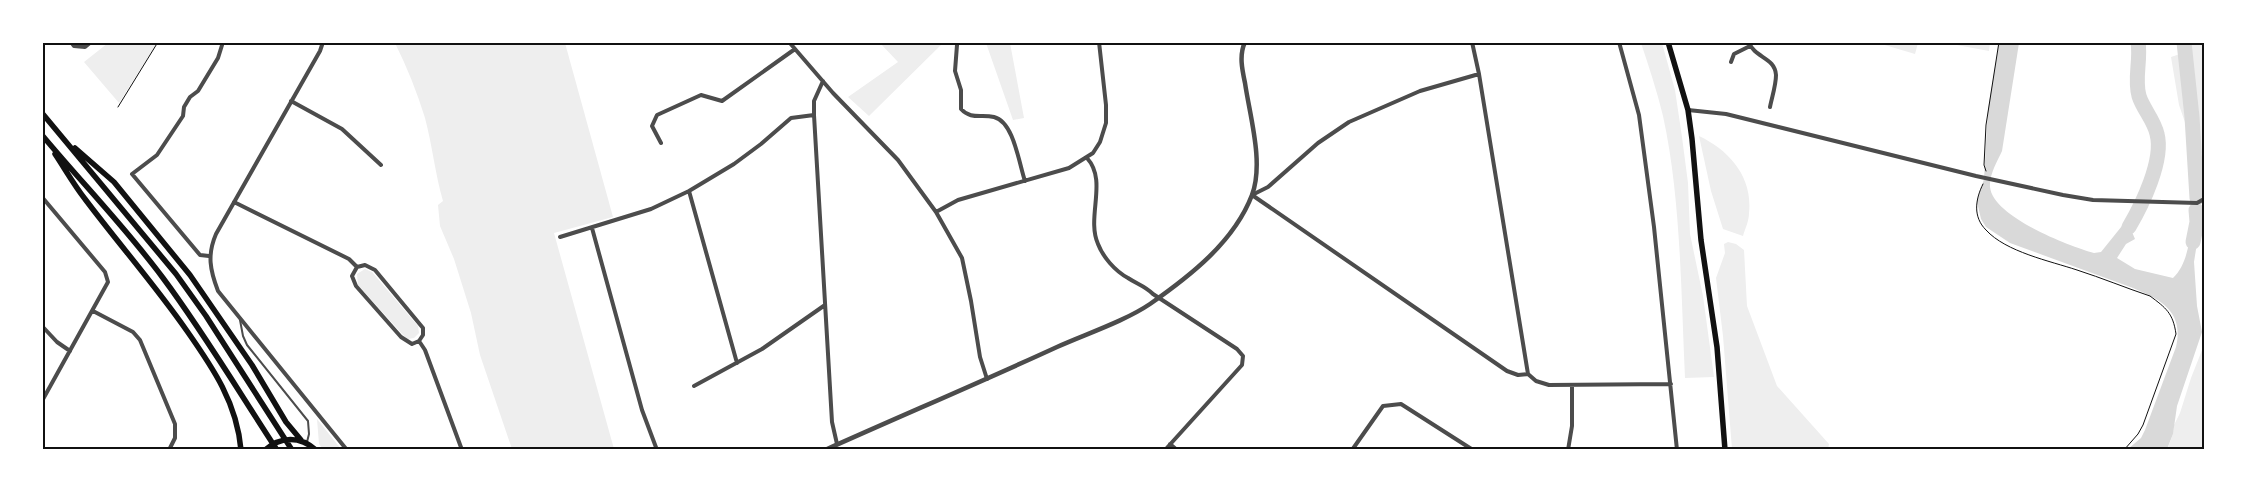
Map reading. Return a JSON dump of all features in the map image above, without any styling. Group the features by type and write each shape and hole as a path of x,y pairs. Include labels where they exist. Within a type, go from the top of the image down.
{"main road":[{"path":"1668,42 1688,110 1701,240 1717,347 1725,450"},
{"path":"42,112 176,274 206,316 292,450"},
{"path":"60,135 114,182 190,275 252,365 286,422 304,441 316,450"},
{"path":"43,136 84,198 144,271 211,366 233,407 239,430 241,450"},
{"path":"43,136 104,204 162,276 209,342 277,450"},
{"path":"265,450 276,442 292,439 304,441"}],"street":[{"path":"71,42 74,46 85,47 91,42"},
{"path":"209,256 200,255 132,174 157,155 183,116 184,107 190,97 198,91 218,58 223,42"},
{"path":"323,42 320,51 216,234 209,256 211,273 218,291 347,450"},
{"path":"788,42 822,81 898,160 936,212 962,258 980,357 987,379"},
{"path":"936,212 958,200 1069,168 1087,158 1100,142 1106,123 1106,104 1099,42"},
{"path":"826,450 1138,310 1158,297 1217,249 1237,224 1252,195 1258,172 1242,67 1242,49 1245,42"},
{"path":"1472,42 1479,74 1528,374"},
{"path":"1618,42 1639,115 1654,227 1677,450"},
{"path":"1731,62 1734,54 1749,44 1758,56 1770,62 1775,69 1776,78 1770,107"},
{"path":"957,45 955,71 961,90 961,108 972,116 994,117 1007,126 1013,137 1025,182"},
{"path":"661,143 652,126 657,116 700,95 722,100 795,49"},
{"path":"1252,195 1268,187 1318,143 1349,122 1420,91 1479,74"},
{"path":"822,81 814,101 814,115 832,430 837,444"},
{"path":"291,101 342,129 381,165"},
{"path":"1688,110 1726,114 1982,177 2093,200 2197,202 2204,199"},
{"path":"560,237 632,216 689,191 734,164 791,118 814,115"},
{"path":"1087,158 1094,169 1096,178 1094,233 1098,244 1108,259 1121,274 1146,287 1158,297 1237,349 1244,359 1242,365 1165,450"},
{"path":"689,191 737,364"},
{"path":"1252,195 1507,371 1518,376 1528,374 1542,383 1572,385 1671,384"},
{"path":"42,197 105,272 108,282 42,401"},
{"path":"234,202 348,259 357,267"},
{"path":"592,228 642,410 657,450"},
{"path":"365,265 375,270 421,324 424,331 419,341 412,344 401,338 356,286 352,276 357,267 365,265"},
{"path":"694,386 762,349 825,305"},
{"path":"92,311 133,332 140,340 175,424 175,438 170,450"},
{"path":"42,326 57,342 70,351"},
{"path":"419,341 425,350 462,450"},
{"path":"1568,450 1572,426 1572,385"},
{"path":"1352,450 1383,406 1400,404 1473,450"},
{"path":"1170,444 1177,450"}],"lane":[{"path":"240,320 243,336 248,344 308,421 309,434 304,441"}],"path":[{"path":"118,107 158,42"},
{"path":"1986,173 1984,165 1986,125 1999,42"},
{"path":"1985,182 1976,202 1978,218 1984,229 1992,236 2007,245 2033,256 2150,296 2165,307 2174,320 2176,334 2143,425 2124,450"}],"shaded area":[{"path":"1918,42 1915,54 1878,43"},
{"path":"108,43 157,43 119,103 84,62"},
{"path":"395,43 565,43 613,217 554,233 614,449 512,449 480,355 471,313 454,259 440,226 438,205 443,201 425,118 412,80"},
{"path":"880,43 943,43 869,116 848,97 898,62"},
{"path":"986,43 1010,43 1024,118 1013,120"},
{"path":"1641,43 1662,43 1675,90 1688,183 1690,234 1703,296 1714,377 1685,378 1677,213 1669,147 1656,88"},
{"path":"1946,43 1990,43 1989,51"},
{"path":"1999,43 2019,43 2002,151 1990,182 1994,198 2004,209 2034,229 2094,253 2101,252 2134,211 2143,213 2132,232 2135,239 2126,244 2117,258 2135,269 2173,278 2178,273 2184,260 2193,223 2200,224 2194,262 2197,306 2202,332 2177,406 2173,434 2167,449 2128,449 2141,438 2145,430 2176,347 2178,335 2174,316 2153,297 2133,288 2010,243 1986,227 1981,219 1977,202 1984,179 1988,109"},
{"path":"2175,43 2204,43 2204,153 2200,153 2199,135 2187,128 2179,105 2171,57 2183,53"},
{"path":"1699,136 1729,157 1743,177 1749,200 1749,213 1743,236 1723,229 1711,191"},
{"path":"1728,242 1736,244 1744,250 1747,306 1777,386 1829,444 1828,449 1732,449 1723,336 1716,278 1725,253 1724,244"},
{"path":"365,269 372,272 418,326 419,333 414,338 408,339 404,336 358,285 357,274"},
{"path":"2204,345 2204,449 2167,450 2174,425"},
{"path":"317,419 341,449 323,449 319,444"}],"waterway":[{"path":"2129,227 2140,207 2155,169 2158,145 2156,129 2139,96 2137,76 2138,42"},
{"path":"2184,42 2192,117 2197,198"},
{"path":"2193,242 2197,222 2196,210"}]}
